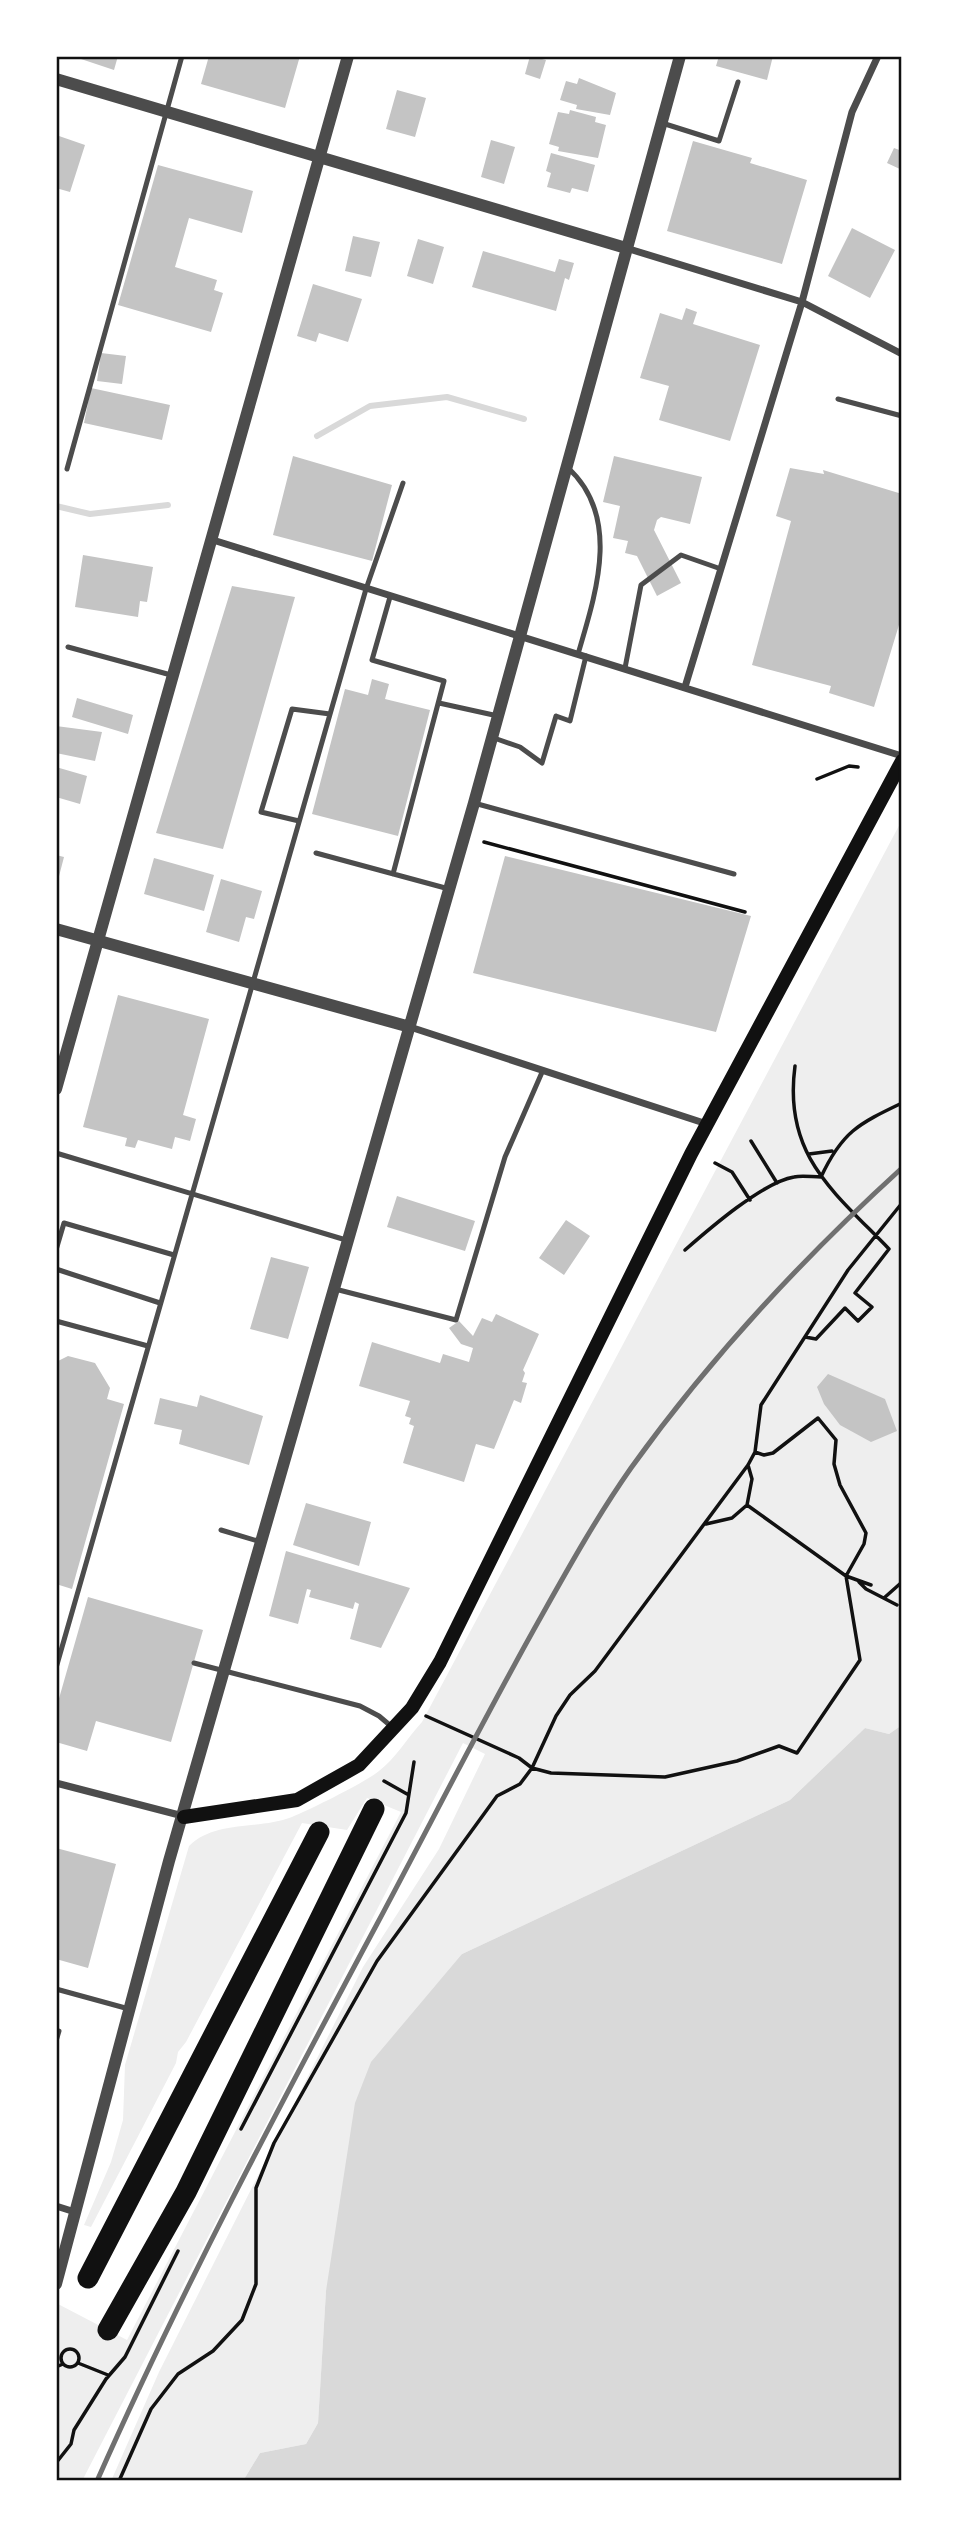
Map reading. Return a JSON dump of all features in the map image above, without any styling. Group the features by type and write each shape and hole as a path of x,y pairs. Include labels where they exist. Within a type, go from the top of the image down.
{"highway":[{"path":"108,2330 186,2192 374,1809"},
{"path":"88,2278 319,1832"}],"main road":[{"path":"184,1817 296,1800 359,1765 412,1708 440,1662 707,1124 902,759"}],"street":[{"path":"56,1089 348,56"},
{"path":"56,2284 129,2009 450,889 680,56"},
{"path":"685,687 802,302 852,112 878,56"},
{"path":"56,79 802,302 902,354"},
{"path":"213,540 685,687 902,759"},
{"path":"56,929 410,1027 707,1124"},
{"path":"56,1783 184,1817"},
{"path":"56,2206 75,2212"}],"lane":[{"path":"67,469 182,56"},
{"path":"662,123 719,141 738,82"},
{"path":"838,399 902,416"},
{"path":"492,738 520,747 542,763 556,716 570,721 601,552 599,520 586,483 567,467"},
{"path":"56,1668 366,589 403,483"},
{"path":"625,668 641,585 681,555 721,569"},
{"path":"390,597 372,660 444,681 393,874"},
{"path":"68,647 174,676"},
{"path":"439,703 498,716"},
{"path":"299,821 261,812 292,709 330,714"},
{"path":"474,803 734,874"},
{"path":"316,853 450,889"},
{"path":"335,1289 456,1320 505,1157 542,1070"},
{"path":"56,1153 349,1241"},
{"path":"56,1250 64,1223 174,1255"},
{"path":"56,1269 160,1303"},
{"path":"56,1321 148,1346"},
{"path":"221,1530 262,1543"},
{"path":"194,1663 360,1706 379,1716 393,1729"},
{"path":"56,1989 129,2009"},
{"path":"56,2030 59,2031 56,2040"}],"path":[{"path":"817,779 849,766 858,767"},
{"path":"484,842 745,912"},
{"path":"795,1066 791,1096 798,1135 821,1177 889,1249 855,1293 872,1307 858,1321 845,1308 816,1339 805,1337"},
{"path":"821,1177 834,1150 852,1129 902,1103"},
{"path":"751,1142 777,1183"},
{"path":"808,1154 834,1150"},
{"path":"715,1163 732,1172 750,1200"},
{"path":"685,1250 750,1200 777,1183 794,1176 821,1177"},
{"path":"119,2481 158,2400 178,2374 212,2351 242,2320 256,2284 257,2188 269,2154 377,1961 497,1796 520,1784 532,1768 556,1716 570,1695 595,1671 748,1465 755,1452 761,1405 849,1270 902,1203"},
{"path":"435,1721 519,1758 532,1768 551,1773 665,1777 737,1761 779,1746 797,1753 860,1660 846,1576 864,1544 866,1533 840,1485 834,1464 836,1440 818,1418 773,1453 764,1455 755,1452"},
{"path":"706,1524 732,1518 747,1505 752,1479 748,1465"},
{"path":"747,1505 846,1576 871,1585"},
{"path":"858,1580 866,1589 897,1605"},
{"path":"884,1598 902,1582"},
{"path":"384,1781 407,1794"},
{"path":"56,2347 63,2353 63,2364"},
{"path":"63,2353 74,2350 78,2354 78,2363"},
{"path":"56,2367 63,2364 71,2367 78,2363"},
{"path":"78,2363 109,2376"},
{"path":"56,2389 56,2423"}],"shaded area":[{"path":"902,820 902,1725 889,1734 865,1728 790,1800 462,1954 326,2291 318,2423 306,2444 260,2453 243,2481 111,2481 159,2372 363,1967 439,1849 485,1754 463,1743 82,2481 56,2481 58,2304 127,2340 401,1812 367,1798 347,1830 302,1823 186,2042 178,2052 176,2063 91,2227 84,2225 111,2162 123,2120 125,2065 189,1846 211,1832 292,1817 350,1789 385,1766 422,1722"},
{"path":"902,1725 902,2481 243,2481 260,2453 306,2444 318,2423 326,2291 355,2103 371,2062 462,1954 790,1800 865,1728 889,1734"}],"building":[{"path":"72,56 118,56 114,70"},
{"path":"209,56 300,56 285,108 201,84"},
{"path":"530,56 546,60 540,79 525,74"},
{"path":"719,56 773,56 767,80 716,66"},
{"path":"579,78 616,93 610,115 576,109 577,105 560,100 566,81 577,84"},
{"path":"397,90 426,98 415,137 386,129"},
{"path":"570,110 596,117 595,122 606,125 598,158 558,151 559,147 549,144 558,112 569,114"},
{"path":"59,136 85,145 70,192 56,188"},
{"path":"491,140 515,147 504,184 481,177"},
{"path":"693,141 752,158 750,163 807,180 782,264 667,231"},
{"path":"894,148 902,151 902,170 887,163"},
{"path":"551,153 595,165 588,192 572,188 570,193 547,187 551,173 546,171"},
{"path":"158,165 253,191 242,233 189,218 175,267 217,280 214,290 223,293 211,332 118,305"},
{"path":"852,228 895,250 870,298 828,276"},
{"path":"353,236 380,242 371,277 345,271"},
{"path":"418,239 444,247 433,284 407,276"},
{"path":"483,251 555,272 559,259 574,263 569,280 565,278 556,311 472,287"},
{"path":"313,284 362,299 348,342 319,333 316,342 297,336"},
{"path":"686,308 697,312 693,324 760,345 730,441 659,420 669,386 640,378 660,313 682,320"},
{"path":"101,353 126,356 122,384 97,381"},
{"path":"91,388 170,405 162,440 84,423"},
{"path":"293,456 392,485 372,561 273,535"},
{"path":"614,456 702,477 690,524 661,517 657,520 654,530 681,583 657,596 637,556 625,553 628,541 613,538 620,506 603,502"},
{"path":"790,468 824,474 823,470 902,494 902,615 874,707 829,693 831,686 752,665 791,521 776,516"},
{"path":"83,555 153,567 147,602 140,601 138,617 75,607"},
{"path":"232,586 295,597 223,849 156,833"},
{"path":"372,679 389,684 385,699 430,710 398,836 312,814 345,689 368,695"},
{"path":"77,698 133,715 128,734 72,717"},
{"path":"56,726 102,732 95,761 56,753"},
{"path":"56,767 87,776 80,804 56,797"},
{"path":"56,855 64,857 57,884 56,884"},
{"path":"505,856 751,916 716,1032 473,973"},
{"path":"154,858 214,875 204,911 144,894"},
{"path":"221,879 262,891 254,919 246,917 239,942 206,932"},
{"path":"118,995 209,1019 183,1115 196,1119 190,1141 175,1137 172,1149 138,1140 135,1148 125,1146 127,1138 83,1127"},
{"path":"397,1196 475,1221 465,1251 387,1227"},
{"path":"566,1220 590,1236 564,1275 539,1258"},
{"path":"271,1257 309,1267 288,1339 250,1329"},
{"path":"496,1314 539,1334 523,1370 525,1373 522,1382 527,1383 521,1403 514,1400 494,1449 476,1444 464,1482 403,1463 414,1426 409,1424 411,1418 405,1416 410,1401 359,1386 372,1342 440,1363 443,1354 469,1362 473,1348 461,1344 449,1328 459,1321 473,1336 482,1318 492,1322"},
{"path":"68,1356 95,1363 110,1388 107,1399 124,1404 72,1589 56,1584 56,1362"},
{"path":"828,1374 885,1399 897,1431 871,1442 840,1425 824,1404 817,1387"},
{"path":"200,1395 263,1416 249,1465 179,1444 182,1430 154,1424 160,1398 197,1407"},
{"path":"306,1503 371,1522 359,1566 293,1545"},
{"path":"286,1551 410,1588 381,1648 350,1639 359,1604 355,1602 353,1609 309,1597 311,1590 307,1589 298,1624 269,1616"},
{"path":"88,1597 203,1630 171,1742 96,1721 87,1751 56,1742 56,1709"},
{"path":"56,1848 116,1864 88,1968 56,1959"}],"waterway":[{"path":"317,436 370,406 447,397 524,419"},
{"path":"56,506 90,514 168,505"}],"railway":[{"path":"97,2481 162,2340 267,2131 500,1691 596,1522 661,1427 725,1349 793,1274 902,1168"}]}
